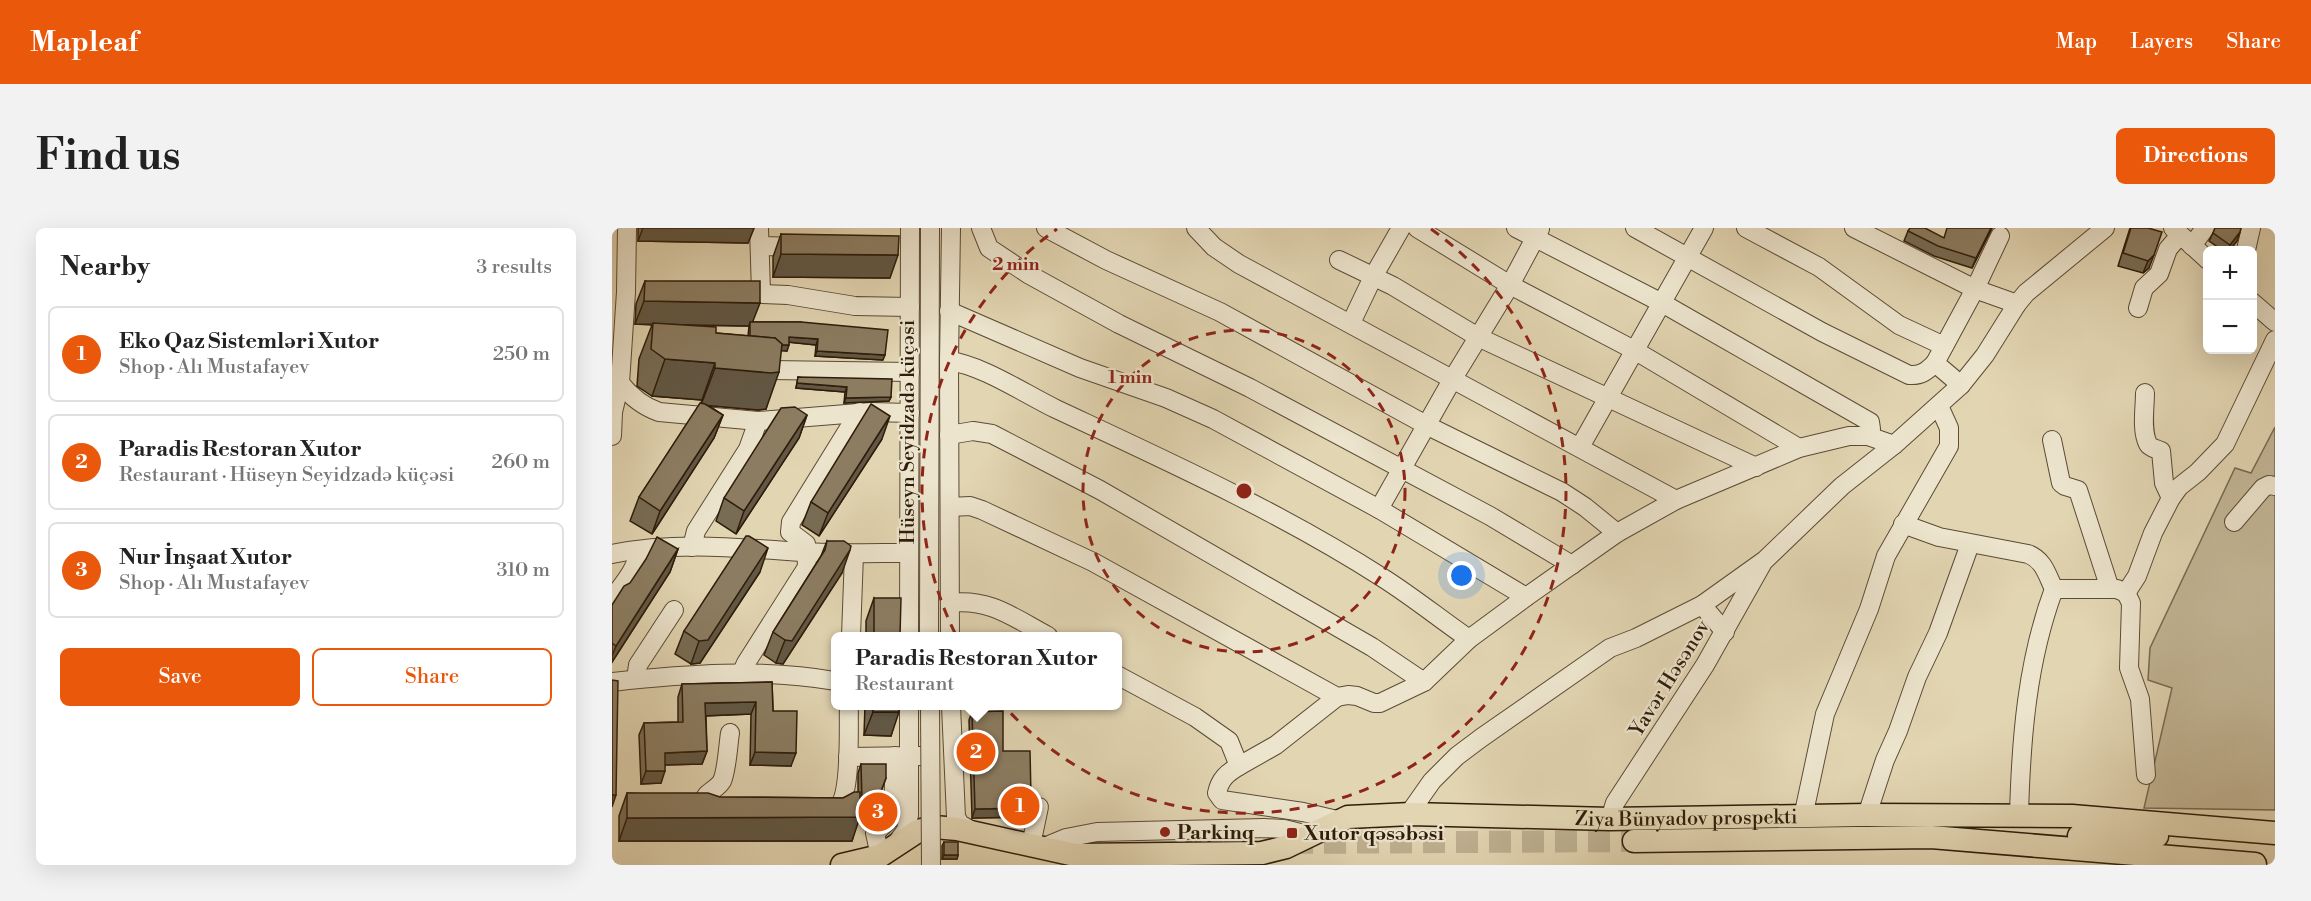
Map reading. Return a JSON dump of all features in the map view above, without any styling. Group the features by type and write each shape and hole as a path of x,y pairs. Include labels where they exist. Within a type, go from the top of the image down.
{"main road":[{"name":"Ziya Bünyadov prospekti","path":"886,853 918,831 934,827 957,829 1075,855 1262,853 1277,851 1337,820 1362,815 1411,814 1610,819 1867,814 2019,815 2081,817 2275,834"},
{"path":"1931,837 2275,834"},
{"name":"Ziya Bünyadov prospekti","path":"1634,841 1931,837 2275,865"},
{"path":"843,865 886,853"},
{"name":"Ziya Bünyadov prospekti","path":"2163,865 2255,864"}],"street":[{"path":"612,436 613,412 620,383 619,292 627,228"},
{"path":"909,632 910,228"},
{"name":"Hüseyn Seyidzadə küçəsi","path":"929,632 930,228"},
{"path":"950,632 951,228"},
{"path":"981,228 989,248 1028,274 1119,324 1250,388 1490,516 1572,565"},
{"path":"1046,228 1106,260 1220,312 1428,426 1562,492 1586,507 1617,533"},
{"path":"1196,228 1214,247 1239,264 1676,500"},
{"path":"1351,323 1373,277 1401,228"},
{"path":"1417,228 1510,285 1634,350 1799,448"},
{"path":"1516,228 1537,233 1870,422 1871,429 1868,436"},
{"path":"1635,228 1822,332 1909,375 1917,376 1935,363 1975,289 2000,236"},
{"path":"1580,447 1704,228"},
{"path":"1746,228 1819,267 1899,325 1944,346"},
{"path":"1854,228 1975,289 2017,304"},
{"path":"1411,814 1432,781 1456,756 1481,738 1610,648 1636,638 1702,605 1765,560 1842,486 1894,445 1961,385 1985,355 2026,293 2105,228"},
{"path":"2138,308 2144,288 2158,274 2168,249 2182,236 2205,228"},
{"path":"2247,246 2251,228"},
{"path":"1380,509 1452,380 1510,285 1537,233"},
{"path":"2182,236 2203,255"},
{"path":"761,293 760,237 818,247"},
{"path":"887,248 910,248"},
{"path":"1339,260 1478,337 1756,467"},
{"path":"619,292 649,292"},
{"path":"716,293 761,293 855,306 910,307"},
{"path":"2257,306 2275,322"},
{"path":"950,310 1080,368 1166,398 1213,419 1380,509 1526,597"},
{"path":"2054,589 2118,591 2136,576 2153,533 2171,498 2179,487 2198,472 2224,444 2275,340"},
{"path":"949,361 962,362 976,368 1266,511 1384,579 1469,639"},
{"path":"1935,363 1961,385"},
{"path":"771,370 910,372"},
{"path":"620,383 646,407 659,412 758,421 859,412 910,413"},
{"path":"2145,393 2144,421 2148,443 2150,447 2161,451 2164,483 2171,498"},
{"path":"1803,817 1826,714 1869,609 1886,556 1949,446 1949,428 1939,406"},
{"path":"742,672 807,567 807,552 803,540 790,532 791,522 859,412"},
{"path":"692,547 696,531 748,449 758,421"},
{"path":"949,435 973,431 992,434 1100,490 1372,647 1424,682"},
{"path":"1337,820 1303,812 1222,800 1217,792 1218,787 1224,775 1276,745 1337,697 1347,695 1380,703 1424,682 1469,639 1526,597 1617,533 1676,500 1799,448 1849,436 1868,436 1894,445"},
{"path":"2052,440 2061,483 2078,490 2118,591 2131,603 2129,668 2140,699 2145,775"},
{"path":"2234,522 2263,488 2269,485 2275,486"},
{"path":"950,507 970,506 982,510 1093,562 1337,697"},
{"path":"1903,524 1939,537 2028,554 2037,558 2043,565 2054,589 2043,616 2030,676 2019,815"},
{"path":"1867,814 1885,760 1917,677 1938,633 1970,544"},
{"path":"612,554 692,547 854,554 909,553"},
{"path":"612,599 634,566 638,550"},
{"path":"851,632 854,554"},
{"name":"Yavər Həsənov","path":"1610,819 1615,803 1705,665 1765,560"},
{"path":"950,603 967,601 992,606 1041,632"},
{"path":"1702,605 1725,632"},
{"path":"636,679 638,664 674,610"},
{"path":"612,682 742,672 776,673 831,680"},
{"path":"1122,678 1195,717 1229,741 1239,766"},
{"path":"807,810 830,810 839,807 846,790 849,710"},
{"path":"902,756 908,823 886,853 875,833 891,818 893,813 908,710"},
{"path":"930,710 931,865"},
{"path":"951,710 953,779"},
{"path":"730,733 723,777 718,786 704,797 703,802 712,809 736,809"},
{"path":"848,757 943,757 950,763 958,822 969,830 990,837"},
{"path":"1039,807 1036,846 1097,832 1264,828 1284,829 1308,835"}],"shaded area":[{"path":"2275,427 2275,810 2144,808 2172,688 2148,680 2150,648 2235,468 2251,473"}],"building":[{"path":"1910,228 1925,228 1944,238 1947,228 1991,228 1976,258 1938,246 1908,231"},
{"path":"2131,228 2148,228 2162,232 2154,255 2148,261 2123,253"},
{"path":"2215,228 2241,228 2230,245 2213,233"},
{"path":"781,234 899,236 898,255 781,254"},
{"path":"645,281 760,281 760,303 644,301"},
{"path":"750,322 801,322 888,330 885,355 817,351 818,339 789,337 789,345 782,345 775,338 750,336"},
{"path":"653,323 716,327 716,333 775,338 782,344 779,372 715,368 715,363 665,359 651,349"},
{"path":"798,377 892,379 891,397 846,398 847,387 797,383"},
{"path":"700,403 723,415 660,511 639,497"},
{"path":"871,404 890,416 828,513 811,502"},
{"path":"795,407 807,415 744,511 724,498 781,408"},
{"path":"746,536 768,548 708,640 699,641 684,631"},
{"path":"657,537 678,549 616,646 612,643 612,605 646,559"},
{"path":"827,541 844,541 851,546 850,550 792,641 785,640 773,632 825,550"},
{"path":"874,598 901,598 900,632 874,632"},
{"path":"612,680 618,681 616,795 612,795"},
{"path":"772,682 773,711 797,711 796,753 755,752 756,702 705,703 707,751 665,753 665,771 646,771 644,723 683,722 682,684"},
{"path":"873,710 899,710 899,712 873,712"},
{"path":"1003,711 1003,751 1030,751 1029,808 975,809 972,712"},
{"path":"861,764 886,764 886,778 878,799 862,800"},
{"path":"854,792 860,792 860,817 627,818 627,793 708,793 720,797 843,798"},
{"path":"944,842 958,842 958,855 944,855"}],"tunnel":[{"path":"1291,843 1634,841"}],"place":[{"name":"Paradis Restoran Xutor","path":"976,752"},
{"name":"Eko Qaz Sistemləri Xutor","path":"1020,806"},
{"name":"Nur İnşaat Xutor","path":"878,812"},
{"name":"Parkinq","path":"1165,832"},
{"name":"Xutor qəsəbəsi","path":"1292,833"}]}
